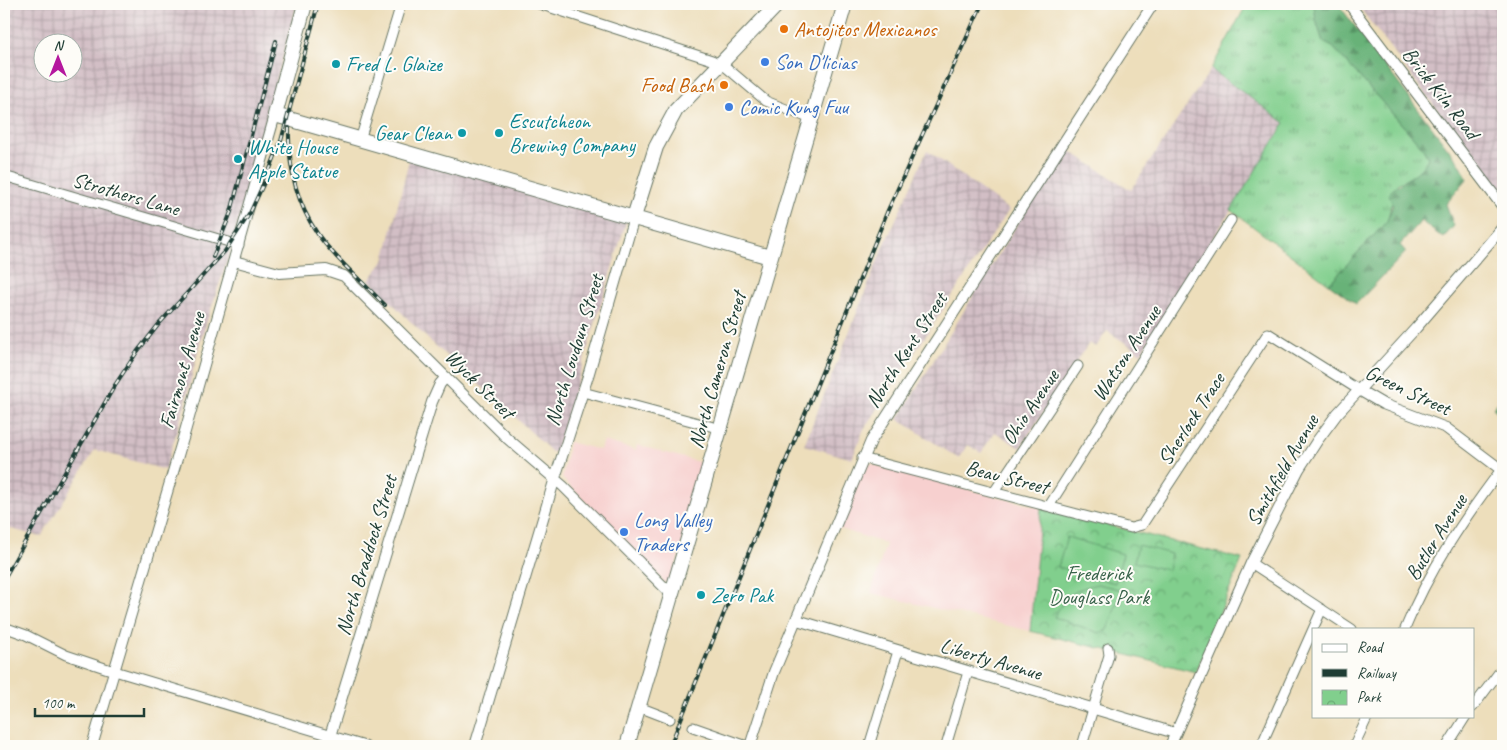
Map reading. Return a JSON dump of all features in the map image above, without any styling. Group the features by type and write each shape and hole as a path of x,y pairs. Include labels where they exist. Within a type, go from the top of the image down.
{"main road":[{"name":"Fairmont Avenue","path":"275,115 305,4"},
{"name":"North Loudoun Street","path":"634,217 656,147 669,121 689,95 778,4"},
{"name":"North Cameron Street","path":"627,746 844,4"},
{"path":"275,115 770,256"}],"street":[{"path":"360,140 401,4"},
{"path":"540,4 720,64 766,101 811,119"},
{"name":"North Kent Street","path":"749,746 774,672 862,458 880,425 1153,4"},
{"name":"Brick Kiln Road","path":"1349,4 1503,207"},
{"name":"Fairmont Avenue","path":"92,746 275,115"},
{"name":"Strothers Lane","path":"4,176 239,244"},
{"name":"North Loudoun Street","path":"475,746 555,478 584,392 634,217"},
{"name":"Watson Avenue","path":"1050,506 1232,220"},
{"name":"Smithfield Avenue","path":"1170,746 1251,563 1299,470 1332,421 1503,227"},
{"name":"Wyck Street","path":"234,261 279,273 326,270 338,273 356,287 508,439 555,478 672,595"},
{"name":"Green Street","path":"1268,333 1383,404 1446,428 1503,469"},
{"name":"Sherlock Trace","path":"1142,525 1268,333"},
{"name":"Ohio Avenue","path":"994,492 1078,366"},
{"name":"North Braddock Street","path":"326,746 432,402 440,384 446,378"},
{"path":"584,392 721,429"},
{"name":"Beau Street","path":"862,458 1131,528 1142,525"},
{"name":"Butler Avenue","path":"1405,628 1437,564 1503,469"},
{"path":"1251,563 1350,628"},
{"path":"1313,628 1322,609"},
{"name":"Liberty Avenue","path":"797,620 1175,733"},
{"path":"4,627 32,637 66,655 113,671 365,746"},
{"path":"1261,746 1312,631"},
{"path":"1082,746 1109,655 1108,648"},
{"path":"869,746 898,651"},
{"path":"1474,705 1503,668"},
{"path":"946,746 968,672"},
{"path":"639,707 670,719"},
{"path":"1354,746 1367,718"},
{"path":"1447,746 1465,718"},
{"path":"693,727 749,746"}],"shaded area":[{"path":"4,4 297,4 231,249 201,339 183,411 165,470 95,450 41,537 4,527"},
{"path":"1362,4 1492,4 1503,13 1503,196 1359,7"},
{"path":"1211,69 1286,123 1141,353 1107,331 1096,347 1089,343 1020,448 995,432 981,453 968,445 959,459 898,419 1064,147 1131,190"},
{"path":"927,150 1009,210 864,429 852,459 804,445 880,255"},
{"path":"410,156 627,219 556,452 552,452 428,339 369,280 384,261"},
{"path":"603,441 636,450 637,445 706,464 671,581 664,582 562,478 569,442 600,450"},
{"path":"864,462 1041,508 1030,631 871,593 886,544 838,528"}],"green space":[{"path":"1247,4 1309,4 1314,6 1323,42 1333,47 1422,147 1428,158 1419,171 1397,184 1387,221 1329,284 1231,210 1285,123 1211,69"},
{"path":"1309,4 1338,4 1462,167 1467,179 1446,204 1454,226 1443,238 1421,221 1400,245 1406,252 1356,304 1329,284 1387,221 1393,205 1388,194 1415,174 1428,158 1422,147 1333,47 1323,42 1314,6"},
{"path":"1503,397 1503,417 1493,408"},
{"name":"Frederick Douglass Park","path":"1041,508 1242,559 1196,672 1030,631"},
{"path":"1067,537 1123,554 1115,583 1058,567"},
{"path":"1138,545 1171,554 1168,570 1134,562"},
{"path":"1098,584 1122,590 1107,630 1099,633 1054,617 1072,594 1083,588"}],"railway":[{"path":"6,575 115,385 137,352 159,324 225,251 250,213 281,141 318,4"},
{"path":"670,746 888,210 982,4"},
{"path":"213,257 231,212 276,41"},
{"path":"289,128 292,169 299,196 310,221 331,251 385,305"}],"place":[{"name":"Antojitos Mexicanos","path":"784,29"},
{"name":"Son D'licias","path":"765,62"},
{"name":"Fred L. Glaize","path":"336,64"},
{"name":"Food Bash","path":"724,85"},
{"name":"Comic Kung Fuu","path":"729,107"},
{"name":"Gear Clean","path":"462,133"},
{"name":"Escutcheon Brewing Company","path":"499,133"},
{"name":"White House Apple Statue","path":"238,159"},
{"name":"Long Valley Traders","path":"624,532"},
{"name":"Zero Pak","path":"701,595"}]}
